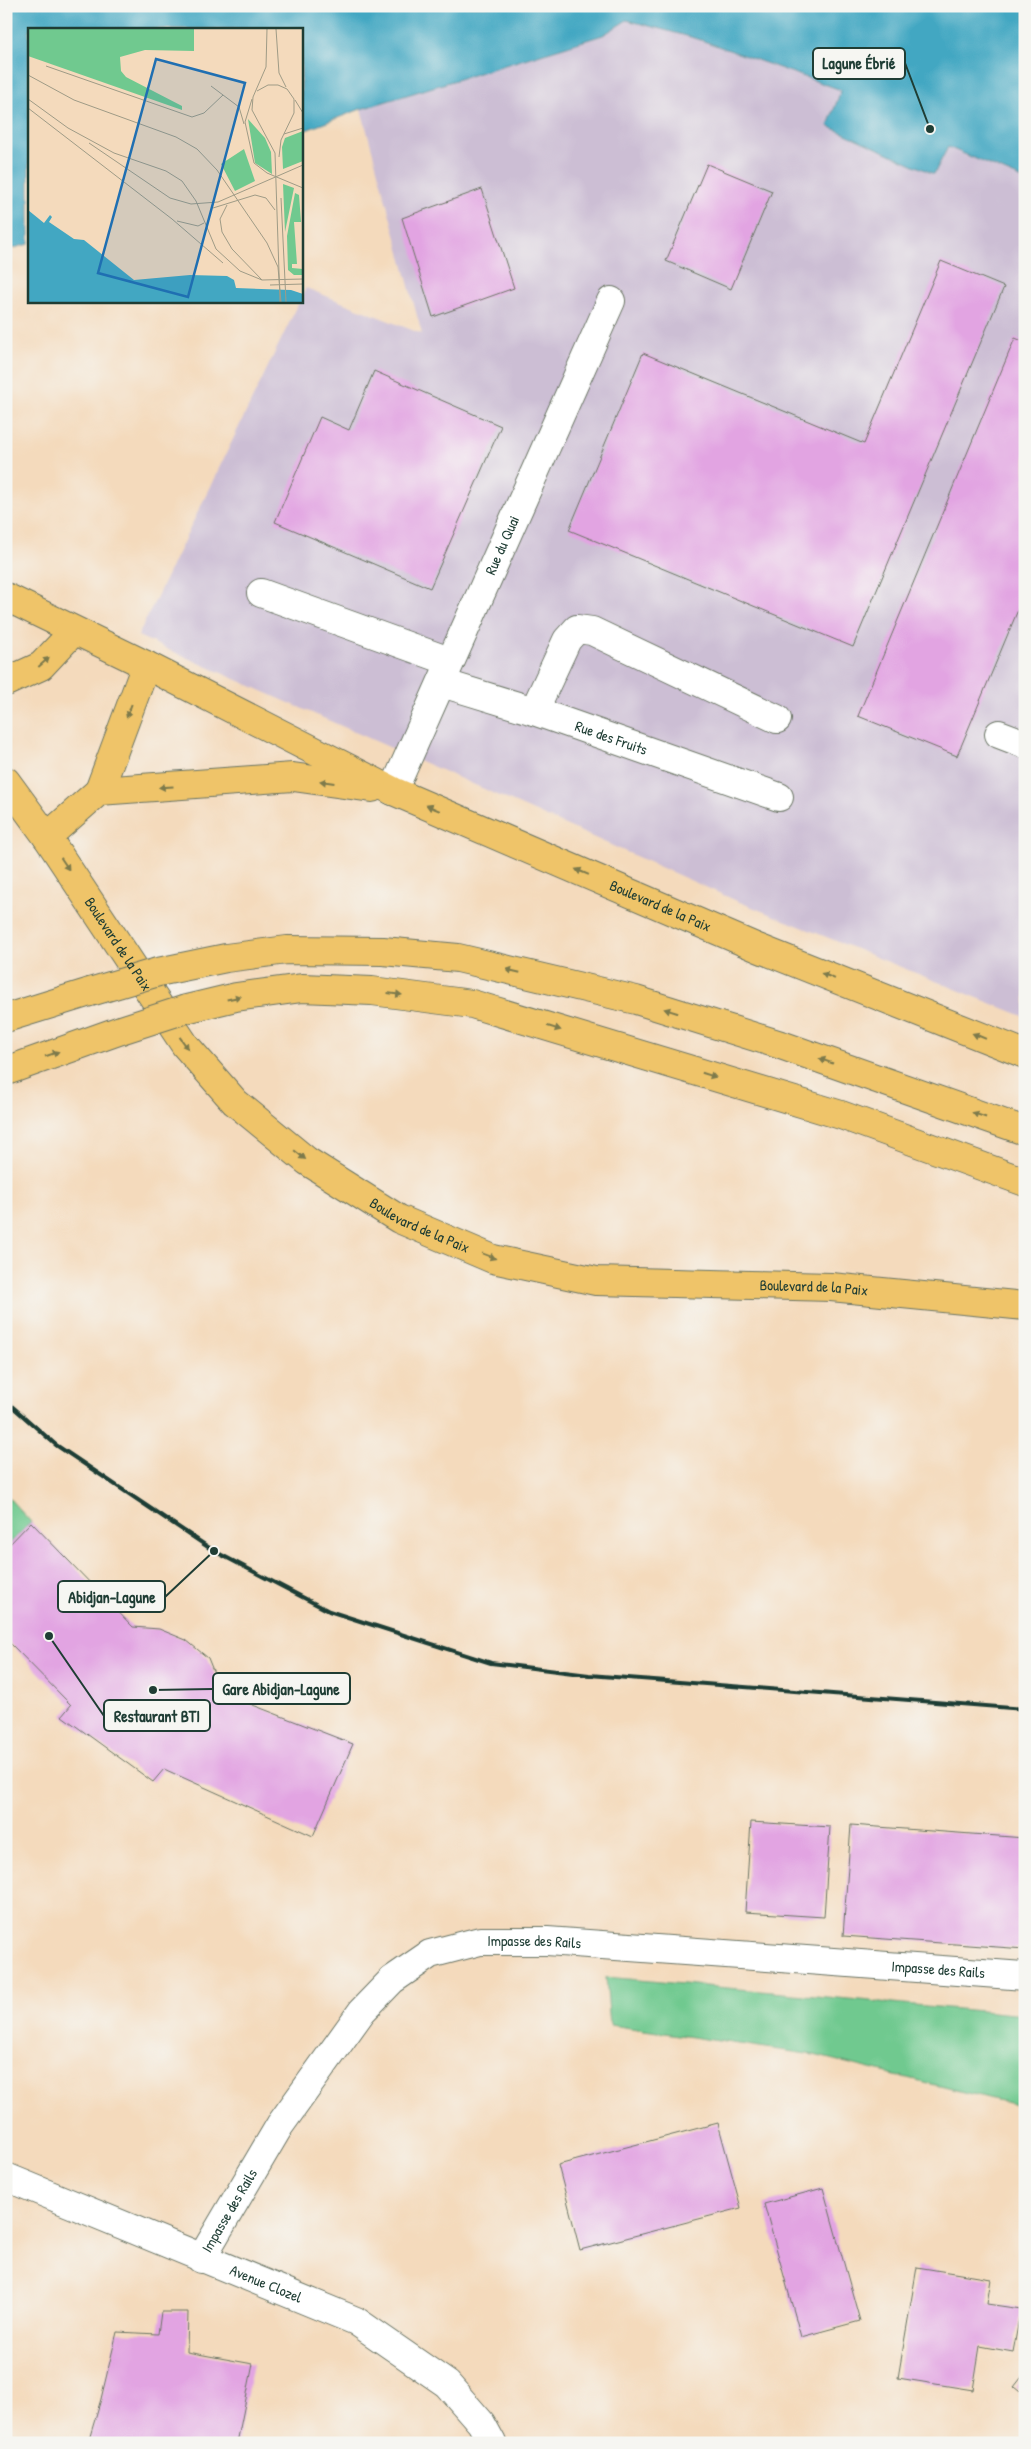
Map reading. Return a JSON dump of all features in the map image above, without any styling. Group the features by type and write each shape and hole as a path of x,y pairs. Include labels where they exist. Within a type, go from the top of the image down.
{"main road":[{"name":"Boulevard de la Paix","path":"6,597 146,665 393,791 758,948 1025,1054"},
{"path":"6,682 41,666 74,631"},
{"path":"46,837 99,792 146,665"},
{"path":"99,792 294,777 393,791"},
{"name":"Boulevard de la Paix","path":"6,781 46,837 185,1045 235,1102 307,1161 399,1219 493,1259 596,1281 831,1287 1025,1306"},
{"path":"6,1018 158,972 226,958 287,950 384,951 458,958 645,1003 781,1045 1025,1131"},
{"path":"6,1071 186,1009 236,997 302,988 372,991 472,1004 841,1115 1025,1182"}],"street":[{"name":"Rue du Quai","path":"393,791 612,301"},
{"name":"Rue des Fruits","path":"261,593 534,711 779,797"},
{"path":"534,711 567,640 577,629 592,631 777,718"},
{"path":"999,734 1025,744"},
{"name":"Impasse des Rails","path":"201,2259 280,2125 362,2011 392,1980 430,1954 480,1941 547,1941 1025,1976"},
{"name":"Avenue Clozel","path":"6,2177 201,2259 356,2321 447,2384 480,2423 492,2443"}],"shaded area":[{"path":"627,20 698,39 842,90 934,174 948,147 1025,180 1025,1017 737,901 138,636 299,302 302,302 302,296 306,288 422,334 361,109 603,35"}],"green space":[{"path":"6,1495 31,1522 6,1548"},
{"path":"606,1977 1025,2015 1025,2107 814,2055 610,2025"}],"water":[{"path":"6,6 1025,6 1025,180 948,147 934,174 828,126 841,90 698,39 627,20 603,35 361,109 302,132 302,28 28,28 28,244 6,250"}],"building":[{"path":"707,164 772,191 731,289 666,261"},
{"path":"482,189 514,288 433,317 402,218"},
{"path":"941,261 1004,287 853,647 569,530 643,353 864,444"},
{"path":"1015,338 1025,342 1025,593 957,756 858,716"},
{"path":"374,371 501,426 430,588 275,522 320,417 349,430"},
{"path":"31,1522 133,1627 159,1629 186,1640 208,1658 222,1693 353,1744 313,1836 164,1769 153,1782 62,1716 71,1705 6,1639 6,1548"},
{"path":"751,1822 830,1827 824,1917 745,1912"},
{"path":"851,1825 1025,1838 1025,1949 843,1936"},
{"path":"718,2123 741,2208 580,2250 558,2165"},
{"path":"823,2188 860,2321 801,2337 764,2204"},
{"path":"917,2267 991,2279 987,2304 1021,2309 1013,2352 980,2346 973,2390 898,2378"},
{"path":"161,2312 188,2312 187,2352 253,2364 237,2443 88,2443 117,2332 158,2334"},
{"path":"1025,2373 1025,2396 1014,2387"}],"railway":[{"path":"6,1401 56,1445 214,1551 329,1611 491,1663 589,1675 1025,1709"}],"place":[{"name":"Lagune Ébrié","path":"930,129"},
{"name":"Abidjan-Lagune","path":"214,1551"},
{"name":"Restaurant BTI","path":"49,1636"},
{"name":"Gare Abidjan-Lagune","path":"153,1690"}]}
